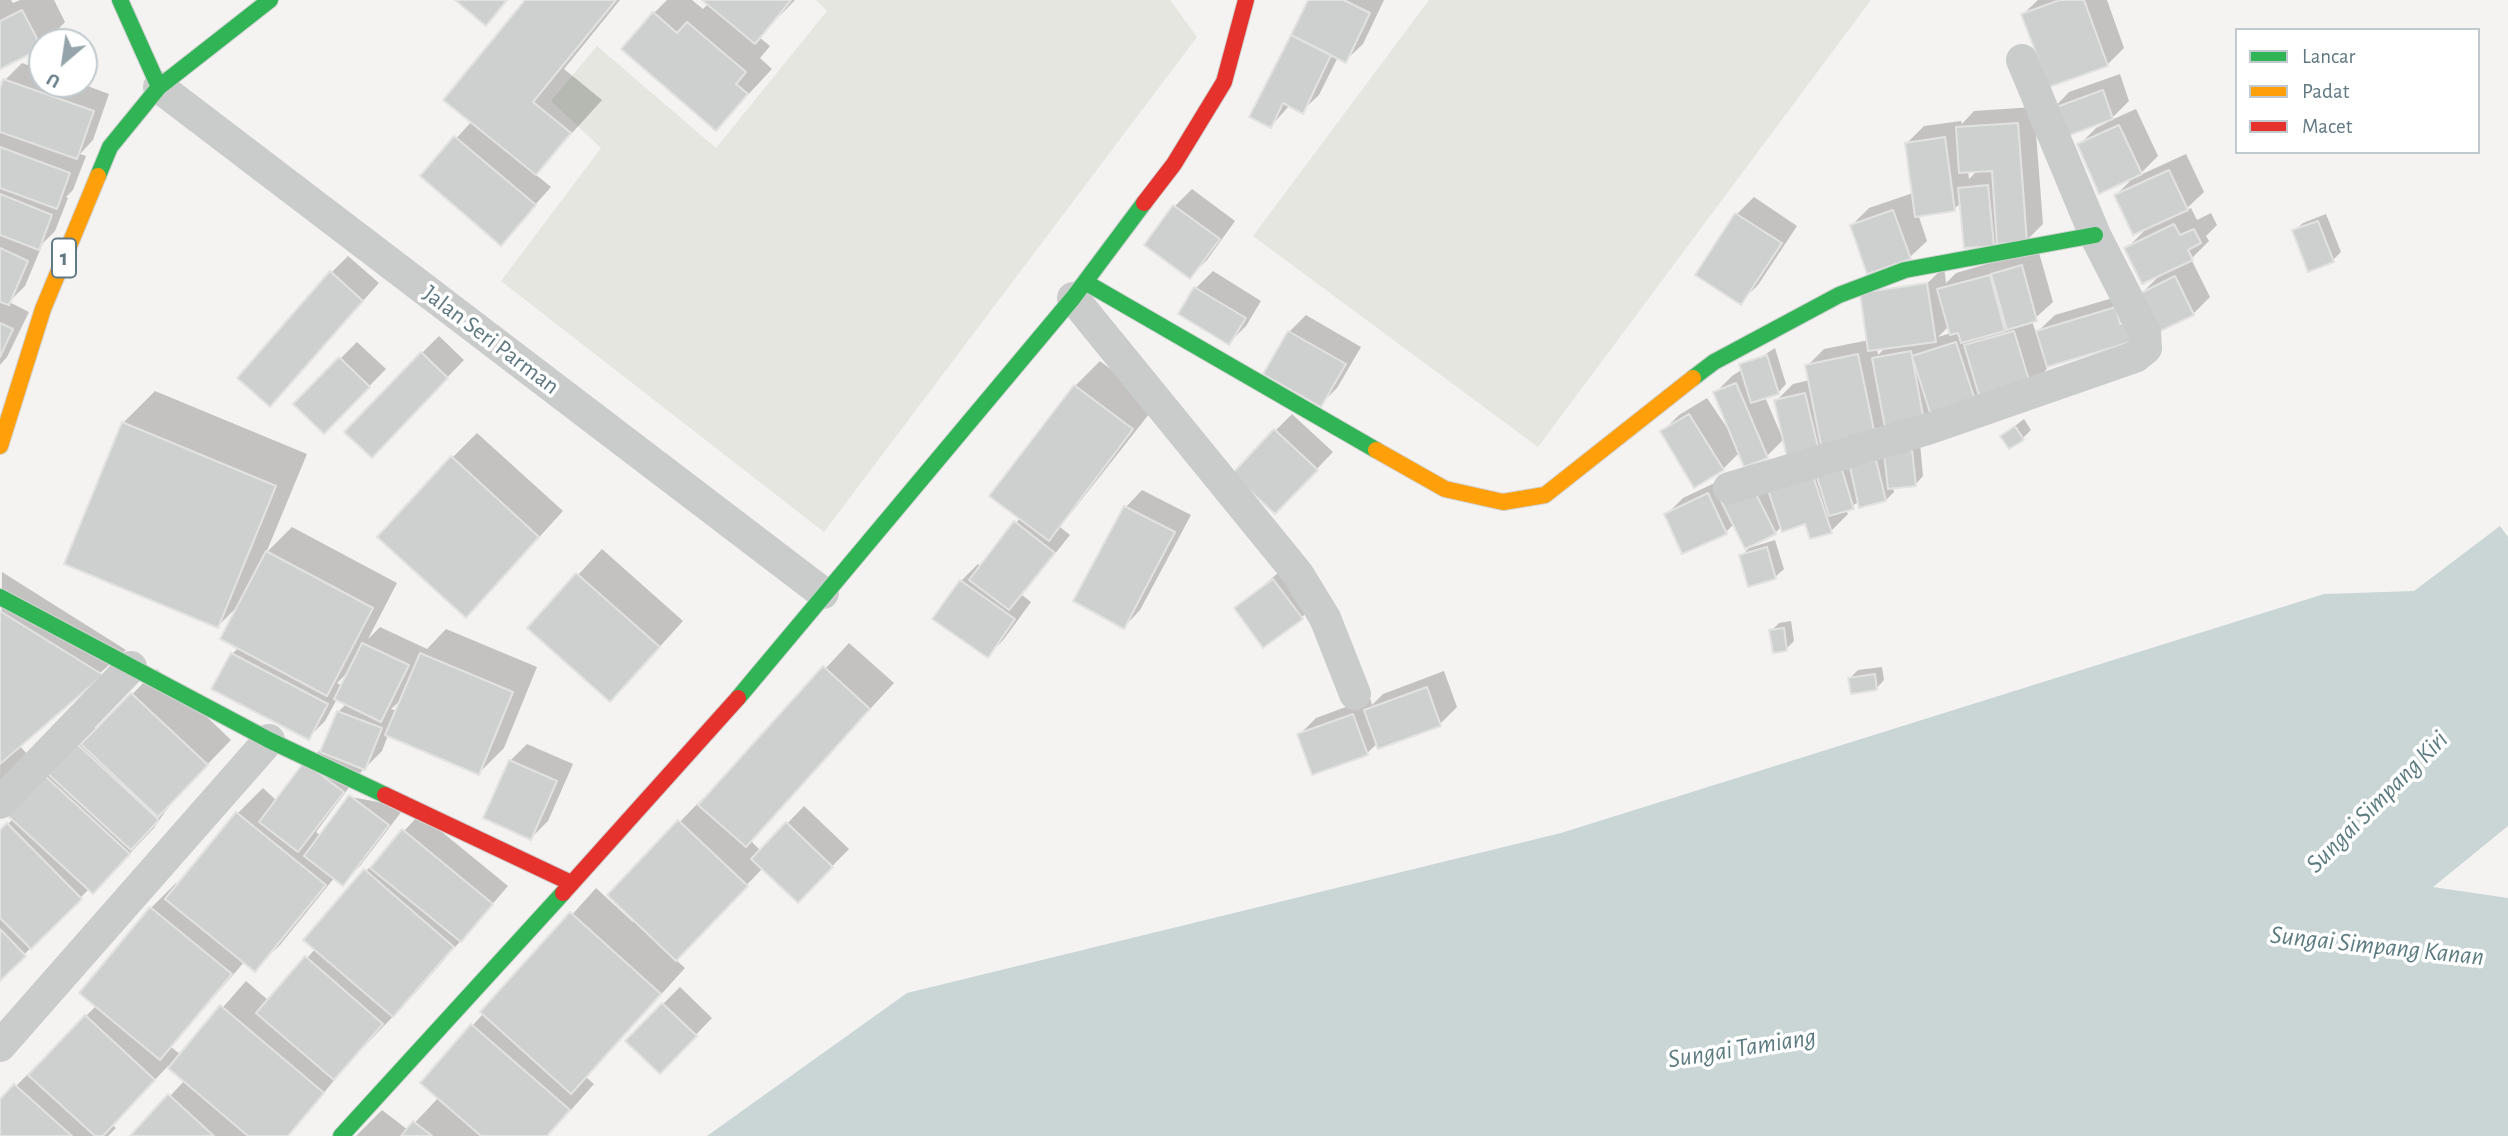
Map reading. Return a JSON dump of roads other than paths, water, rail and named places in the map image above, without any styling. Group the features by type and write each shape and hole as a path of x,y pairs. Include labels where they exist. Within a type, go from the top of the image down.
{"main road":[{"path":"120,0 159,87"},
{"name":"1","path":"0,446 43,309 110,147 159,87 270,0"},
{"path":"341,1136 707,736 823,593 1079,290 1174,164 1224,82 1246,0"},
{"path":"1079,290 1445,489 1503,502 1545,495 1714,362 1839,296 1905,270 2095,235"},
{"path":"0,597 269,740 571,883"}],"street":[{"path":"1729,488 1928,429 2135,357 2146,348 2145,333 2095,235 2022,60"},
{"name":"Jalan Seri Parman","path":"159,87 823,593"},
{"path":"1079,290 1298,574 1325,618 1355,694"},
{"path":"0,803 131,667"},
{"path":"0,1046 269,740"}],"water":[{"path":"2500,526 2508,537 2508,826 2433,887 2508,898 2508,1136 707,1136 907,993 1561,833 2324,594 2414,591"}],"water label":[{"name":"Sungai Simpang Kiri","path":"2377,802"},
{"name":"Sungai Simpang Kanan","path":"2377,946"},
{"name":"Sungai Tamiang","path":"1742,1048"}]}
